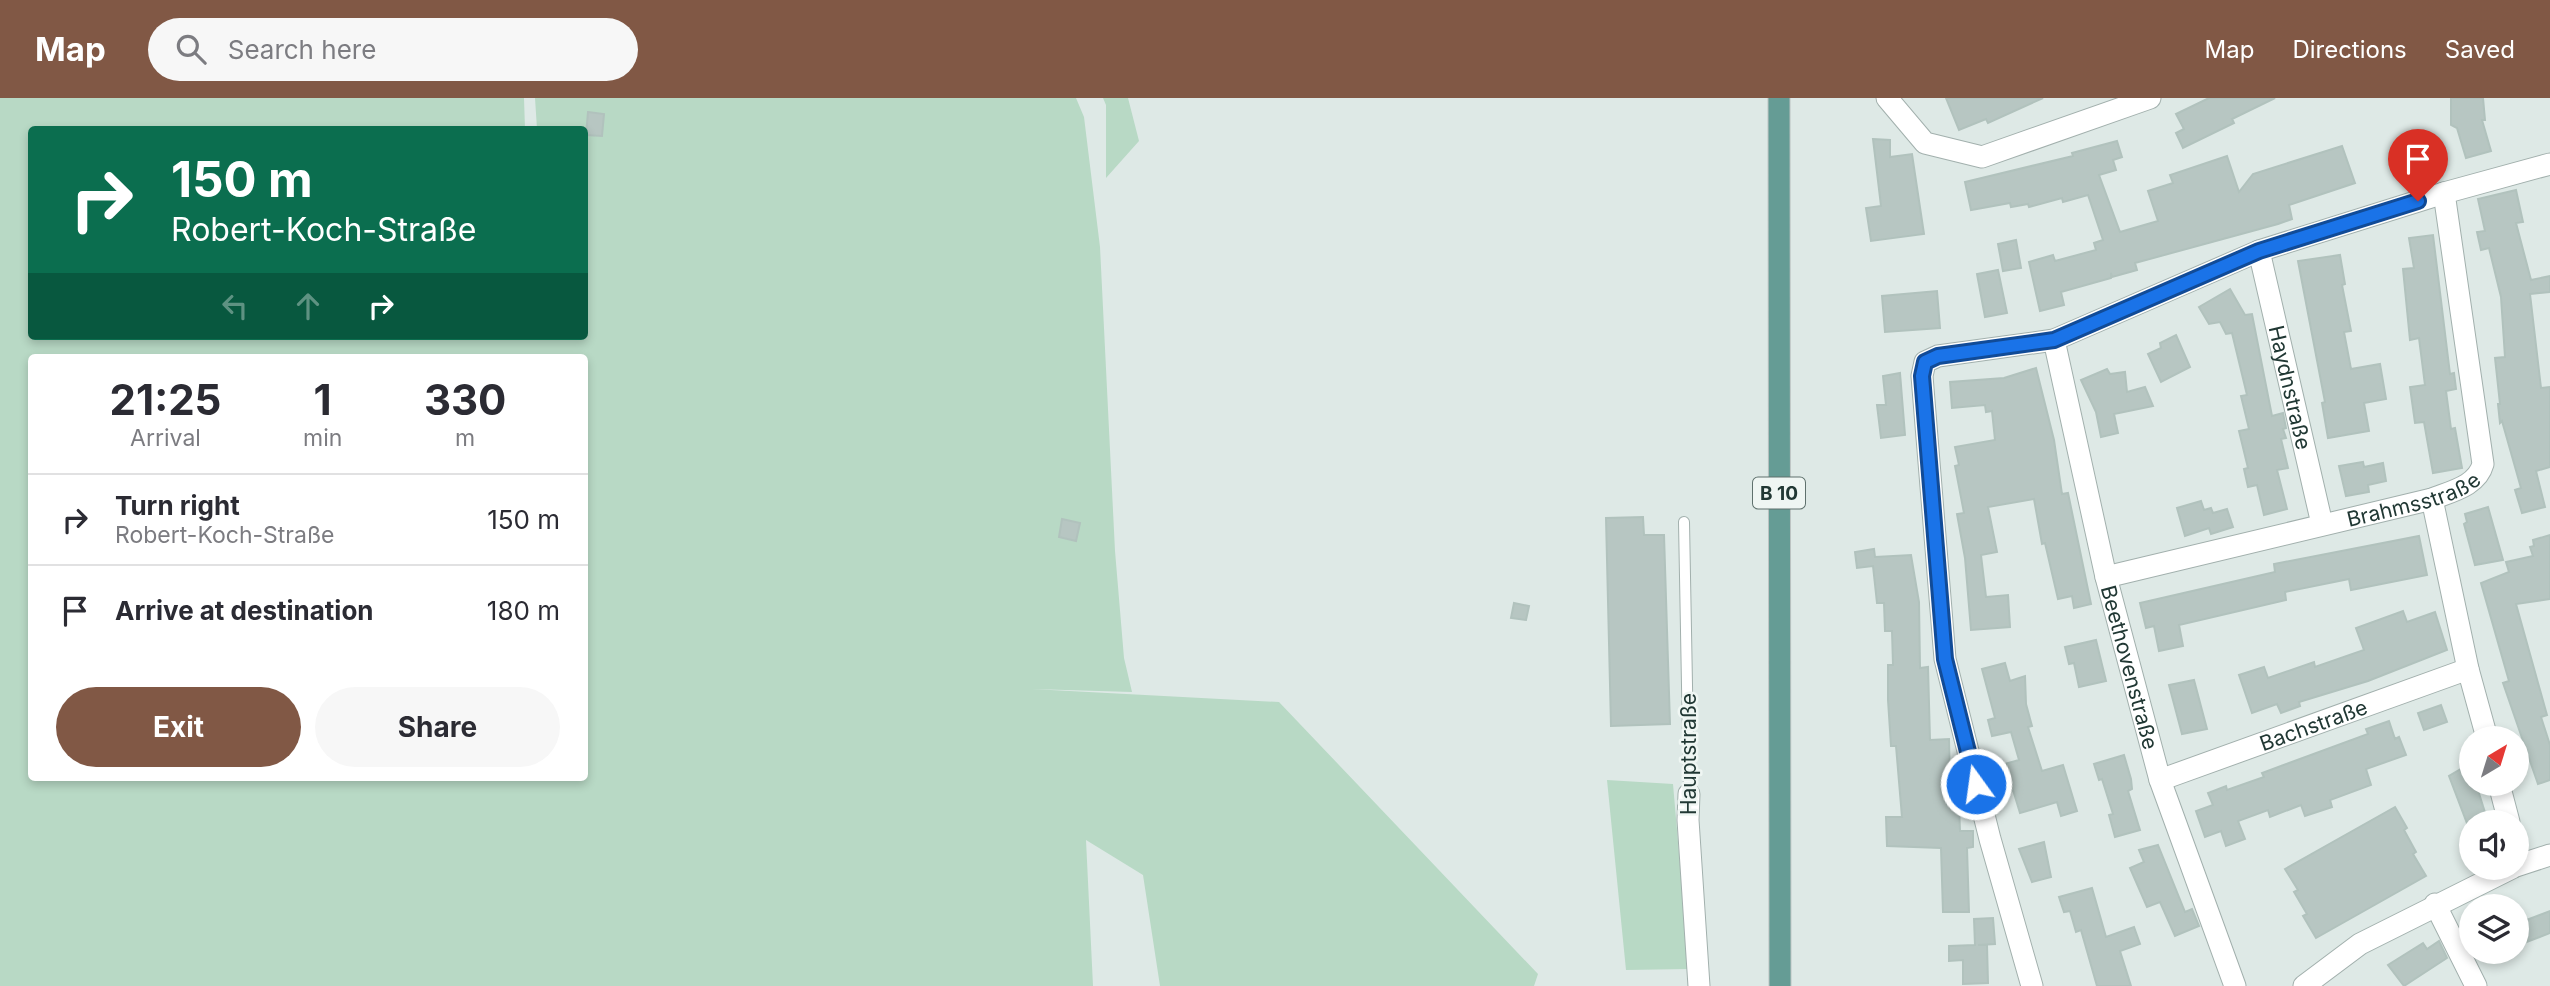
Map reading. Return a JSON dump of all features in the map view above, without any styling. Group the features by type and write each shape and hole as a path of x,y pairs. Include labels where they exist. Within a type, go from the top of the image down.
{"main road":[{"name":"B 10","path":"1779,98 1780,986"}],"street":[{"path":"1887,98 1925,144 1982,157 2150,98"},
{"path":"2032,986 1990,839 1945,659 1922,376 1925,362 1938,356 2054,340 2259,251 2444,192 2550,164"},
{"name":"Brahmsstraße","path":"2106,577 2432,499 2466,486 2480,475 2483,464 2444,192"},
{"name":"Haydnstraße","path":"2259,251 2322,524"},
{"name":"Beethovenstraße","path":"2054,340 2106,577 2160,780 2235,986"},
{"path":"2432,499 2468,669 2484,726"},
{"name":"Bachstraße","path":"2160,780 2468,669"},
{"name":"Hauptstraße","path":"1689,793 1688,820 1699,986"},
{"path":"2529,859 2550,855"},
{"path":"2304,986 2360,944 2481,880"},
{"path":"2435,904 2476,986"}],"lane":[{"name":"Hauptstraße","path":"1684,522 1689,793"}],"green space":[{"path":"0,98 524,98 525,126 28,126 28,340 588,340 588,126 537,126 535,98 1076,98 1084,117 1100,247 1115,551 1124,658 1132,692 1032,689 1279,702 1538,974 1534,986 1160,986 1143,875 1086,840 1093,986 0,986"},
{"path":"1103,98 1128,98 1139,141 1106,178 1106,105"},
{"path":"1607,780 1673,784 1689,969 1626,970"}],"building":[{"path":"1946,98 2043,98 1988,123 1986,119 1959,130"},
{"path":"2209,98 2275,98 2232,119 2234,123 2183,148 2176,133 2184,129 2176,114"},
{"path":"2451,98 2483,98 2485,120 2482,120 2491,151 2466,158 2457,128 2451,125"},
{"path":"588,112 604,114 602,136 588,135"},
{"path":"1873,139 1890,140 1890,157 1912,154 1924,234 1871,241 1866,208 1881,206"},
{"path":"2117,141 2122,157 2113,160 2116,170 2099,175 2120,232 2158,221 2148,191 2173,183 2170,175 2227,156 2239,192 2253,174 2342,146 2355,183 2289,205 2292,219 2135,263 2137,270 2112,277 2111,273 2111,278 2061,292 2064,305 2040,311 2029,262 2053,255 2055,261 2096,250 2094,243 2103,240 2088,195 2063,202 2062,198 2029,207 2028,204 2011,207 2010,203 1971,210 1965,182 2073,156 2072,153"},
{"path":"2516,190 2523,222 2516,223 2531,280 2550,276 2550,292 2530,294 2541,388 2550,387 2550,467 2536,471 2545,507 2522,513 2515,490 2521,488 2502,421 2500,423 2498,404 2495,358 2505,357 2501,297 2489,248 2481,250 2477,232 2485,231 2478,199"},
{"path":"2433,235 2450,374 2454,373 2456,389 2446,391 2451,429 2455,428 2462,468 2433,473 2424,422 2415,423 2410,387 2425,385 2419,338 2410,340 2403,269 2414,268 2409,238"},
{"path":"2016,240 2021,268 2003,271 1998,244"},
{"path":"2340,255 2345,284 2342,285 2351,331 2344,332 2351,369 2380,364 2386,399 2364,403 2369,431 2328,438 2322,403 2325,402 2298,261"},
{"path":"1998,270 2007,313 1985,317 1977,274"},
{"path":"2230,289 2245,315 2252,314 2272,416 2283,413 2286,428 2283,429 2286,438 2281,439 2288,468 2277,470 2287,509 2264,515 2257,485 2248,487 2244,469 2248,468 2239,431 2249,429 2241,396 2247,395 2232,333 2226,334 2220,322 2209,324 2199,307"},
{"path":"1937,291 1940,328 1885,332 1882,296"},
{"path":"2176,335 2190,367 2161,382 2148,354 2161,348 2160,343"},
{"path":"2036,368 2054,440 2062,494 2068,493 2091,604 2074,608 2072,596 2058,599 2045,543 2042,544 2034,499 1988,507 1997,552 1981,555 1986,597 2008,595 2010,627 1971,630 1965,558 1957,514 1964,513 1955,466 1959,465 1955,447 1995,440 1992,411 1986,412 1985,405 1952,408 1950,382 2004,378"},
{"path":"2107,369 2110,374 2125,372 2127,392 2145,387 2153,406 2114,414 2118,433 2101,437 2096,412 2081,380"},
{"path":"1900,373 1905,435 1881,438 1877,405 1886,405 1883,376"},
{"path":"2363,462 2364,467 2383,463 2386,481 2368,485 2369,492 2346,496 2339,466"},
{"path":"2201,501 2204,510 2211,508 2213,513 2227,509 2233,527 2211,534 2209,528 2185,536 2177,508"},
{"path":"2488,507 2503,560 2475,565 2464,524 2467,522 2465,514"},
{"path":"1643,517 1644,535 1664,535 1670,724 1611,726 1606,518"},
{"path":"1062,519 1080,523 1076,541 1059,537"},
{"path":"2550,535 2550,599 2516,604 2547,715 2541,717 2550,745 2550,780 2538,784 2529,758 2529,726 2518,726 2503,683 2509,681 2481,583 2509,572 2506,562 2533,556 2530,547 2534,546 2533,540"},
{"path":"2419,536 2427,575 2351,590 2349,579 2285,592 2286,600 2179,625 2183,646 2159,651 2154,626 2146,628 2140,603 2275,572 2274,564"},
{"path":"1874,549 1875,557 1911,555 1919,602 1920,668 1928,667 1930,740 1949,739 1950,781 1958,781 1960,831 1973,831 1973,847 1967,848 1969,912 1943,912 1941,848 1887,846 1886,817 1902,817 1896,746 1891,746 1888,700 1888,665 1893,665 1892,631 1885,631 1884,603 1877,603 1873,566 1857,568 1855,552"},
{"path":"1514,603 1529,606 1526,620 1511,618"},
{"path":"2403,611 2407,622 2435,612 2447,650 2368,681 2299,702 2300,706 2281,713 2277,704 2252,713 2239,675 2264,667 2268,678 2314,662 2315,667 2364,650 2356,628"},
{"path":"2096,640 2106,681 2079,687 2074,663 2069,664 2065,647"},
{"path":"2005,663 2010,681 2025,676 2026,704 2032,726 2028,727 2042,771 2063,765 2077,811 2061,816 2057,802 2020,813 2013,790 2006,792 2001,765 2019,760 2011,732 1992,736 1988,720 1995,718 1982,669"},
{"path":"2194,680 2207,729 2182,734 2169,685"},
{"path":"2441,705 2447,722 2424,730 2418,713"},
{"path":"2389,721 2395,739 2399,737 2406,755 2366,769 2371,785 2330,800 2332,807 2305,816 2301,805 2270,817 2268,810 2238,821 2245,839 2226,846 2221,831 2205,837 2196,811 2213,805 2208,793 2226,786 2227,790 2264,777 2262,773 2368,734 2366,729"},
{"path":"2124,755 2131,779 2132,789 2128,791 2140,830 2115,837 2109,815 2113,814 2102,779 2099,780 2094,764"},
{"path":"2459,770 2459,796 2480,796 2484,810 2462,810 2449,776"},
{"path":"2395,807 2407,828 2404,830 2416,852 2413,854 2426,876 2316,938 2303,916 2307,914 2294,892 2298,890 2285,869"},
{"path":"2044,842 2051,877 2032,882 2019,849"},
{"path":"2158,845 2185,912 2192,909 2199,926 2175,936 2160,902 2147,907 2130,868 2144,862 2139,850"},
{"path":"2092,888 2106,937 2134,927 2140,944 2120,951 2131,986 2097,986 2081,930 2076,932 2070,911 2064,912 2059,897"},
{"path":"2550,911 2550,933 2529,941 2529,919"},
{"path":"1993,918 1995,944 1978,945 1987,945 1988,983 1963,984 1963,960 1949,961 1949,946 1975,945 1974,919"},
{"path":"2439,941 2447,958 2404,986 2388,965 2423,943 2427,949"}],"route":[{"path":"1976,784 1945,659 1922,376 1925,362 1938,356 2054,340 2259,251 2418,201"}]}
